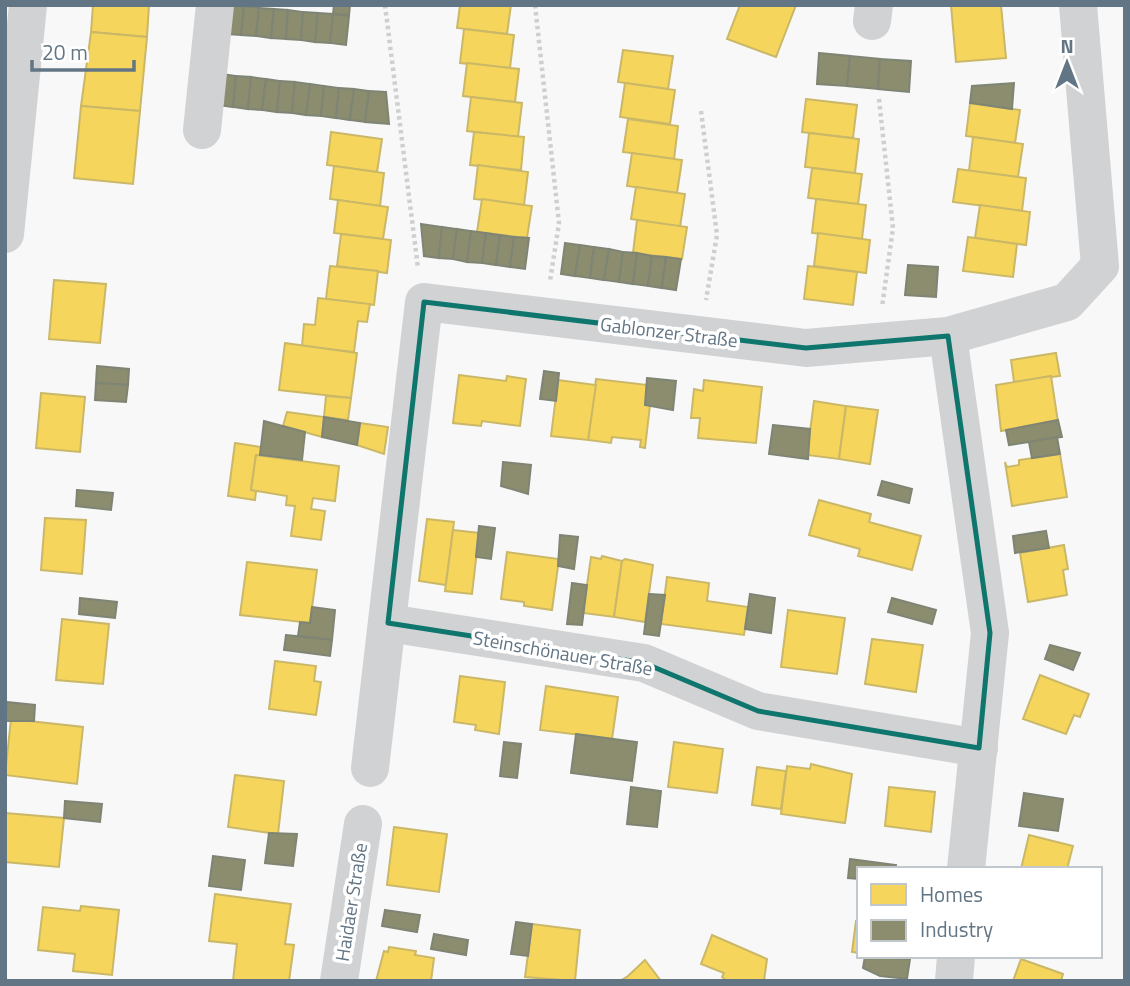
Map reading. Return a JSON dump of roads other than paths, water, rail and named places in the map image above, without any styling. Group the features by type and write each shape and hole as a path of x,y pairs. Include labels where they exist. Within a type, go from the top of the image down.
{"street":[{"path":"5,234 28,5"},
{"path":"202,130 215,5"},
{"name":"Gablonzer Straße","path":"388,623 424,302 806,348 948,336 1067,302 1100,266 1078,5"},
{"path":"948,336 990,633 966,867"},
{"path":"370,768 388,623"},
{"name":"Steinschönauer Straße","path":"388,623 644,663 758,711 979,748"},
{"name":"Haidaer Straße","path":"339,981 363,824"},
{"path":"954,981 956,958"}]}
